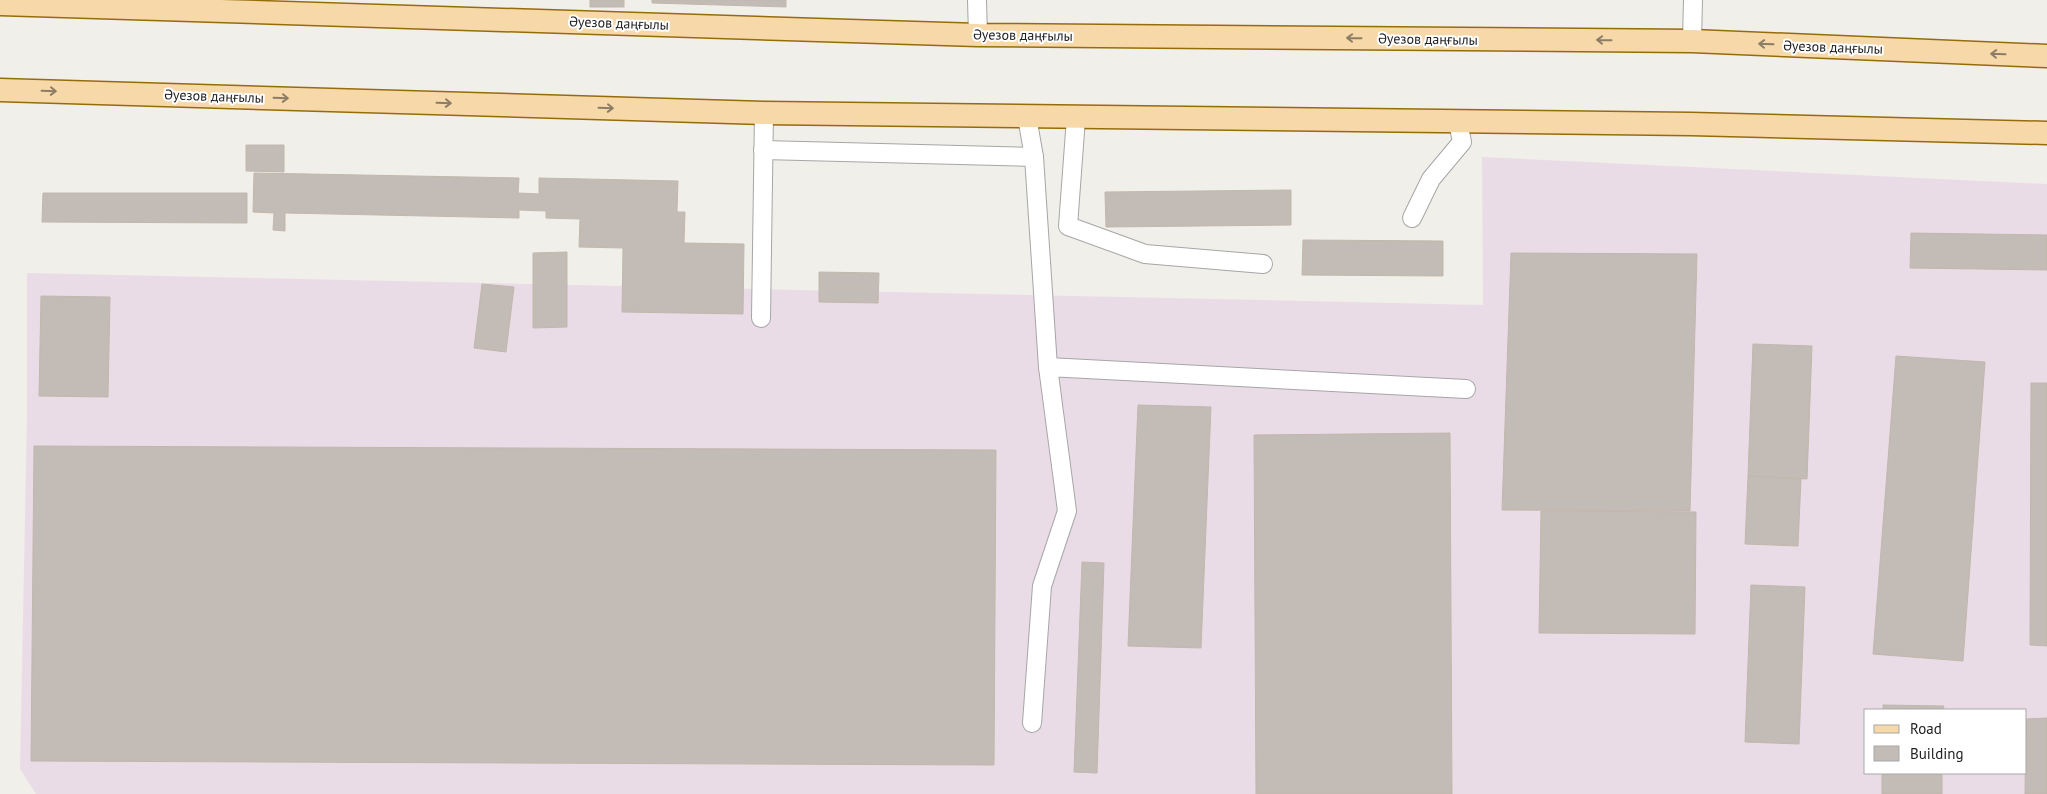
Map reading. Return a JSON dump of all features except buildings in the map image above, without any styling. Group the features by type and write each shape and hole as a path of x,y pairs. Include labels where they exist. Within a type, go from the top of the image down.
{"main road":[{"name":"Әуезов даңғылы","path":"0,4 978,35 1692,41 2047,56"},
{"name":"Әуезов даңғылы","path":"0,90 764,113 1691,124 2047,134"}],"lane":[{"path":"978,0 978,35"},
{"path":"1692,41 1693,0"},
{"path":"761,318 764,113"},
{"path":"1027,117 1034,157 1048,367 1067,512 1042,586 1032,723"},
{"path":"1076,118 1068,226 1145,254 1263,264"},
{"path":"1412,218 1431,179 1462,142 1458,122"},
{"path":"763,150 1034,157"},
{"path":"1048,367 1466,389"}],"shaded area":[{"path":"1482,157 2047,184 2047,794 36,794 20,769 27,415 27,273 1483,305"}]}
